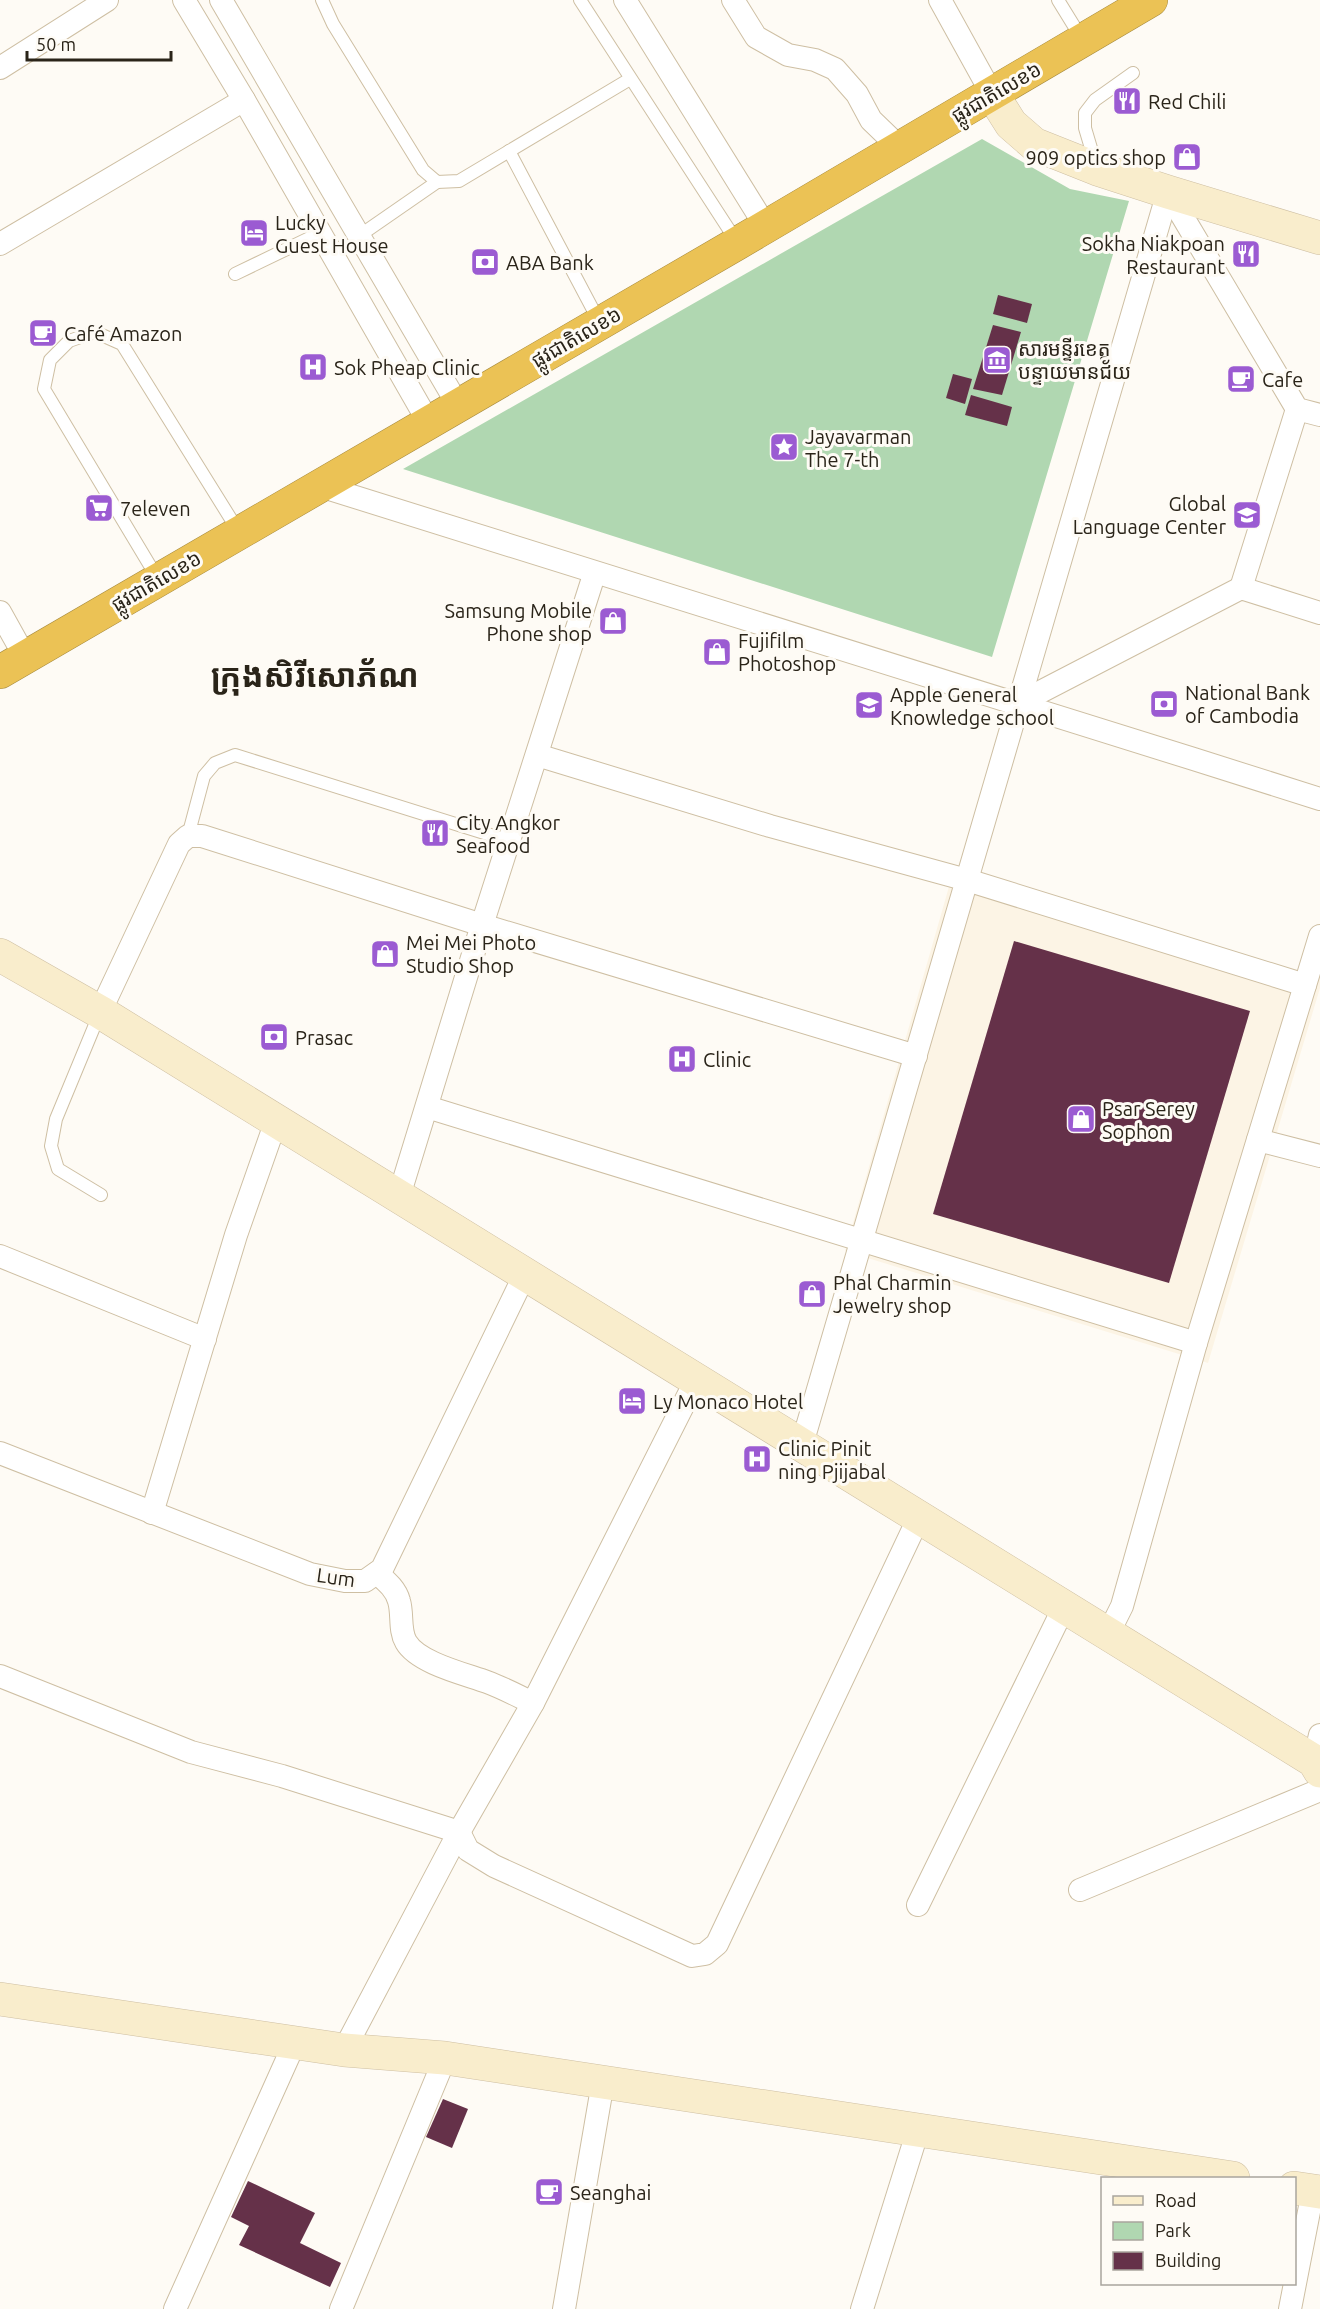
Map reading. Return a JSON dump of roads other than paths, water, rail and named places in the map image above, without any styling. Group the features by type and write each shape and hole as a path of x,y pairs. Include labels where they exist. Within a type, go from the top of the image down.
{"highway":[{"name":"ផ្លូវជាតិលេខ៦","path":"13,664 766,227 1083,40 1141,2"}],"street":[{"path":"0,68 107,0"},
{"path":"184,0 244,100 429,423"},
{"path":"221,0 458,405"},
{"path":"625,0 766,227"},
{"path":"733,0 756,37 788,55 815,60 835,69 857,94 871,120 900,148"},
{"path":"940,0 1011,124 1034,144 1097,169 1320,238"},
{"path":"0,244 244,100"},
{"path":"1168,192 1297,409 1320,415"},
{"path":"802,1444 1168,192"},
{"path":"1241,588 1297,409"},
{"path":"320,486 594,574 1019,703 1320,799"},
{"path":"399,1196 482,925 594,574"},
{"path":"1019,703 1241,588 1320,613"},
{"path":"0,612 13,664"},
{"path":"537,755 770,826 967,880 1305,986"},
{"path":"100,1012 178,844 188,836 202,836 482,925 916,1056"},
{"path":"1107,1634 1122,1606 1196,1343 1320,936"},
{"path":"0,955 100,1012 1319,1763"},
{"path":"427,1107 1196,1343"},
{"path":"152,1513 236,1235 276,1121"},
{"path":"1258,1140 1320,1156"},
{"path":"0,1256 205,1339"},
{"name":"Lum","path":"0,1453 310,1574 345,1581 365,1581 382,1569 525,1274"},
{"path":"344,2050 459,1832 533,1703 696,1380"},
{"path":"0,1676 191,1752 282,1776 459,1832 468,1850 494,1866 692,1956 705,1954 717,1944 919,1517"},
{"path":"377,1572 391,1585 399,1600 402,1630 406,1642 416,1651 438,1665 488,1682 533,1703"},
{"path":"918,1905 1064,1607"},
{"path":"1080,1890 1319,1763"},
{"path":"0,1999 344,2050 445,2058 1226,2177"},
{"path":"175,2309 295,2042"},
{"path":"340,2309 445,2058"},
{"path":"564,2309 603,2082"},
{"path":"861,2309 918,2130"},
{"path":"1296,2271 1309,2190"},
{"path":"1290,2309 1294,2285"}],"lane":[{"path":"322,0 333,24 423,170 437,182"},
{"path":"580,0 738,243"},
{"path":"1058,0 1083,40"},
{"path":"1097,169 1085,128 1085,113 1095,100 1133,73"},
{"path":"359,236 437,182 459,181 630,79"},
{"path":"509,151 600,323"},
{"path":"235,274 320,233"},
{"path":"159,579 44,389 50,360 69,341 95,332 122,344 240,532"},
{"path":"188,836 204,776 215,763 236,755 510,841"},
{"path":"100,1012 56,1119 51,1146 58,1169 101,1195"}],"place":[{"name":"Red Chili","path":"1127,101"},
{"name":"909 optics shop","path":"1187,157"},
{"name":"Lucky Guest House","path":"254,233"},
{"name":"Sokha Niakpoan Restaurant","path":"1246,254"},
{"name":"ABA Bank","path":"485,262"},
{"name":"Café Amazon","path":"43,333"},
{"name":"សារមន្ទីរខេត្ត បន្ទាយមានជ័យ","path":"997,360"},
{"name":"Sok Pheap Clinic","path":"313,367"},
{"name":"Cafe","path":"1241,379"},
{"name":"Jayavarman The 7-th","path":"784,447"},
{"name":"7eleven","path":"99,508"},
{"name":"Global Language Center","path":"1247,515"},
{"name":"Samsung Mobile Phone shop","path":"613,621"},
{"name":"Fujifilm Photoshop","path":"717,652"},
{"name":"National Bank of Cambodia","path":"1164,704"},
{"name":"Apple General Knowledge school","path":"869,705"},
{"name":"City Angkor Seafood","path":"435,833"},
{"name":"Mei Mei Photo Studio Shop","path":"385,954"},
{"name":"Prasac","path":"274,1037"},
{"name":"Clinic","path":"682,1059"},
{"name":"Psar Serey Sophon","path":"1081,1119"},
{"name":"Phal Charmin Jewelry shop","path":"812,1294"},
{"name":"Ly Monaco Hotel","path":"632,1401"},
{"name":"Clinic Pinit ning Pjijabal","path":"757,1459"},
{"name":"Seanghai","path":"549,2192"}],"district":[{"name":"ក្រុងសិរីសោភ័ណ","path":"315,675"}]}
